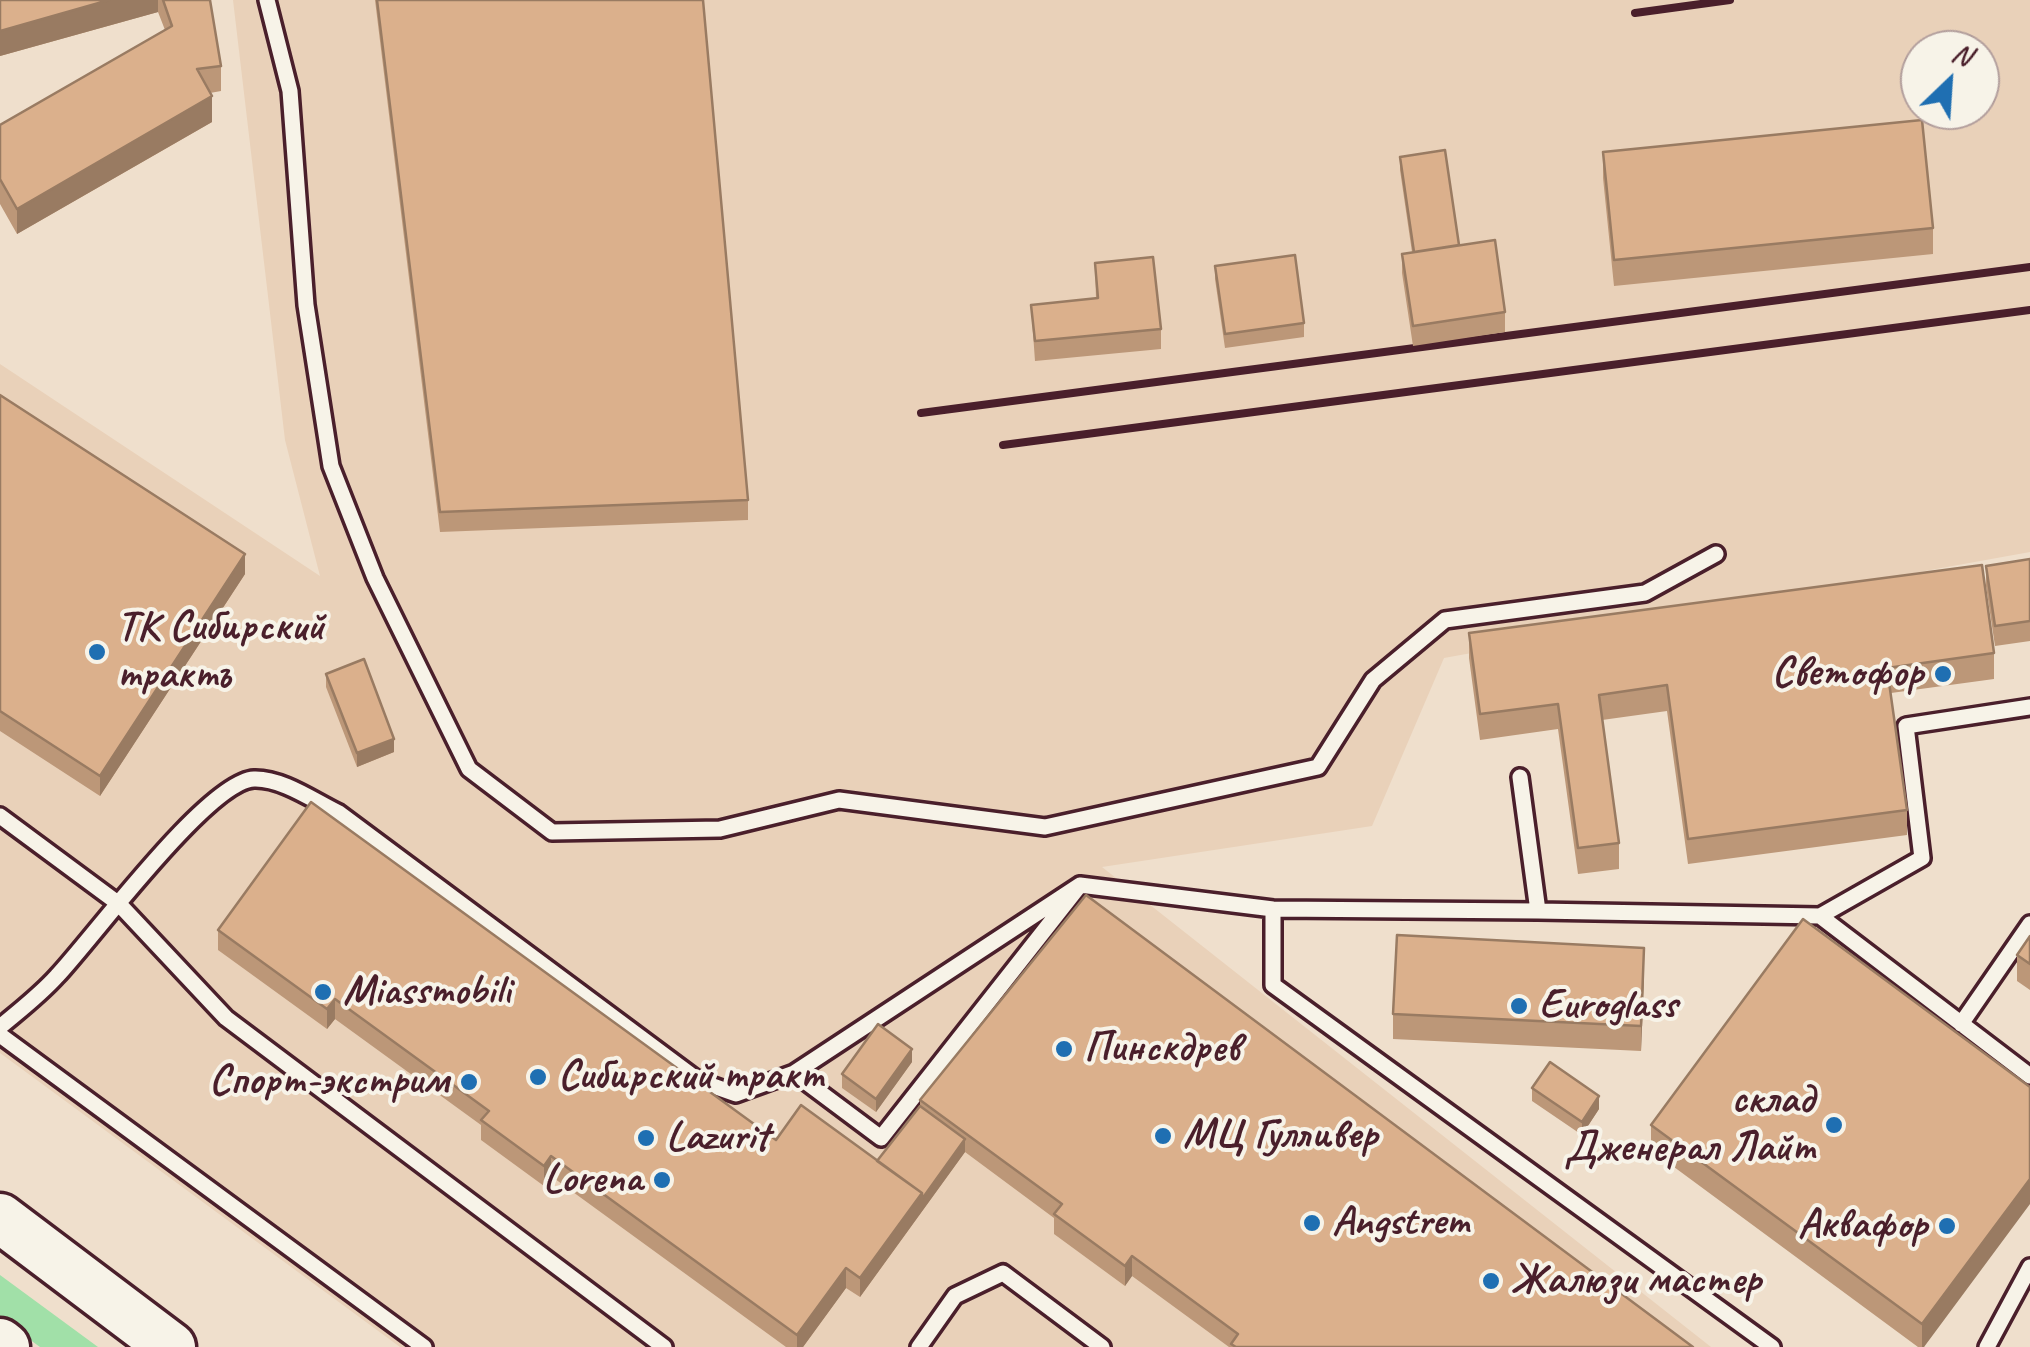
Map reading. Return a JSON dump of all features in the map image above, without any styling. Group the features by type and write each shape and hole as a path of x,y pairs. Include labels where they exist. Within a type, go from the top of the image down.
{"main road":[{"path":"0,1218 171,1347"}],"lane":[{"path":"267,0 290,91 306,305 331,466 375,578 469,769 552,832 720,830 839,800 1045,828 1172,802 1318,767 1373,680 1445,620 1645,593 1716,554"},
{"path":"424,1347 0,1031 55,979 160,855 232,786 252,779 271,781 339,813 699,1081 736,1094 794,1073 1080,885 1272,909 1820,916 1922,858 1906,726 2030,707"},
{"path":"1520,778 1538,911"},
{"path":"0,816 118,904 226,1018 664,1347"},
{"path":"794,1073 881,1138 1080,885"},
{"path":"1272,909 1274,985 1772,1347"},
{"path":"1820,916 2030,1076"},
{"path":"1961,1024 2030,924"},
{"path":"1987,1347 2030,1267"},
{"path":"919,1347 955,1296 1004,1273 1102,1347"}],"shaded area":[{"path":"233,0 2030,0 2030,552 1444,658 1372,826 1102,867 1711,1347 400,1347 0,1053 0,364 320,576 285,440"}],"green space":[{"path":"0,1275 98,1347 40,1347 0,1318"}],"building":[{"path":"0,0 109,0 0,31"},
{"path":"163,0 210,0 221,66 197,69 212,96 17,209 0,179 0,125 172,26"},
{"path":"377,0 703,0 748,500 440,512"},
{"path":"1900,122 1900,130 1923,130 1933,228 1614,260 1603,152"},
{"path":"1445,150 1459,245 1414,252 1400,157"},
{"path":"1495,240 1505,312 1413,326 1402,254"},
{"path":"1295,255 1304,323 1225,334 1215,266"},
{"path":"1153,257 1161,329 1035,341 1031,305 1098,298 1095,263"},
{"name":"ТК Сибирский трактъ","path":"0,395 245,554 100,776 0,711"},
{"path":"2030,559 2030,621 1995,626 1986,566"},
{"path":"1982,565 1994,653 1887,668 1907,810 1688,839 1667,685 1599,695 1619,843 1578,848 1558,704 1480,714 1469,633"},
{"path":"364,659 394,739 357,753 326,674"},
{"name":"Сибирский тракт","path":"311,802 776,1140 801,1105 922,1193 860,1278 846,1268 797,1335 551,1156 544,1166 481,1120 489,1111 335,999 327,1009 218,930"},
{"name":"МЦ Гулливер","path":"1086,895 1693,1347 1236,1347 1231,1344 1238,1334 1132,1256 1125,1266 1054,1214 1062,1204 920,1100"},
{"path":"1803,919 2030,1087 2030,1179 1922,1324 1651,1125"},
{"name":"Euroglass","path":"1397,935 1644,948 1641,1026 1393,1014"},
{"path":"2030,936 2030,964 2017,955"},
{"path":"878,1024 912,1049 876,1099 842,1074"},
{"path":"1550,1062 1599,1096 1582,1122 1532,1088"},
{"path":"920,1106 965,1139 922,1199 922,1193 877,1161"}],"railway":[{"path":"1635,13 1730,0"},
{"path":"921,413 2030,267"},
{"path":"1003,445 2030,310"}],"place":[{"name":"ТК Сибирский трактъ","path":"97,652"},
{"name":"Светофор","path":"1943,674"},
{"name":"Miassmobili","path":"323,992"},
{"name":"Euroglass","path":"1519,1006"},
{"name":"Пинскдрев","path":"1064,1049"},
{"name":"Сибирский тракт","path":"538,1077"},
{"name":"Спорт-экстрим","path":"469,1082"},
{"name":"склад Дженерал Лайт","path":"1834,1125"},
{"name":"МЦ Гулливер","path":"1163,1136"},
{"name":"Lazurit","path":"646,1138"},
{"name":"Lorena","path":"662,1180"},
{"name":"Angstrem","path":"1312,1223"},
{"name":"Аквафор","path":"1947,1226"},
{"name":"Жалюзи мастер","path":"1491,1281"}]}
